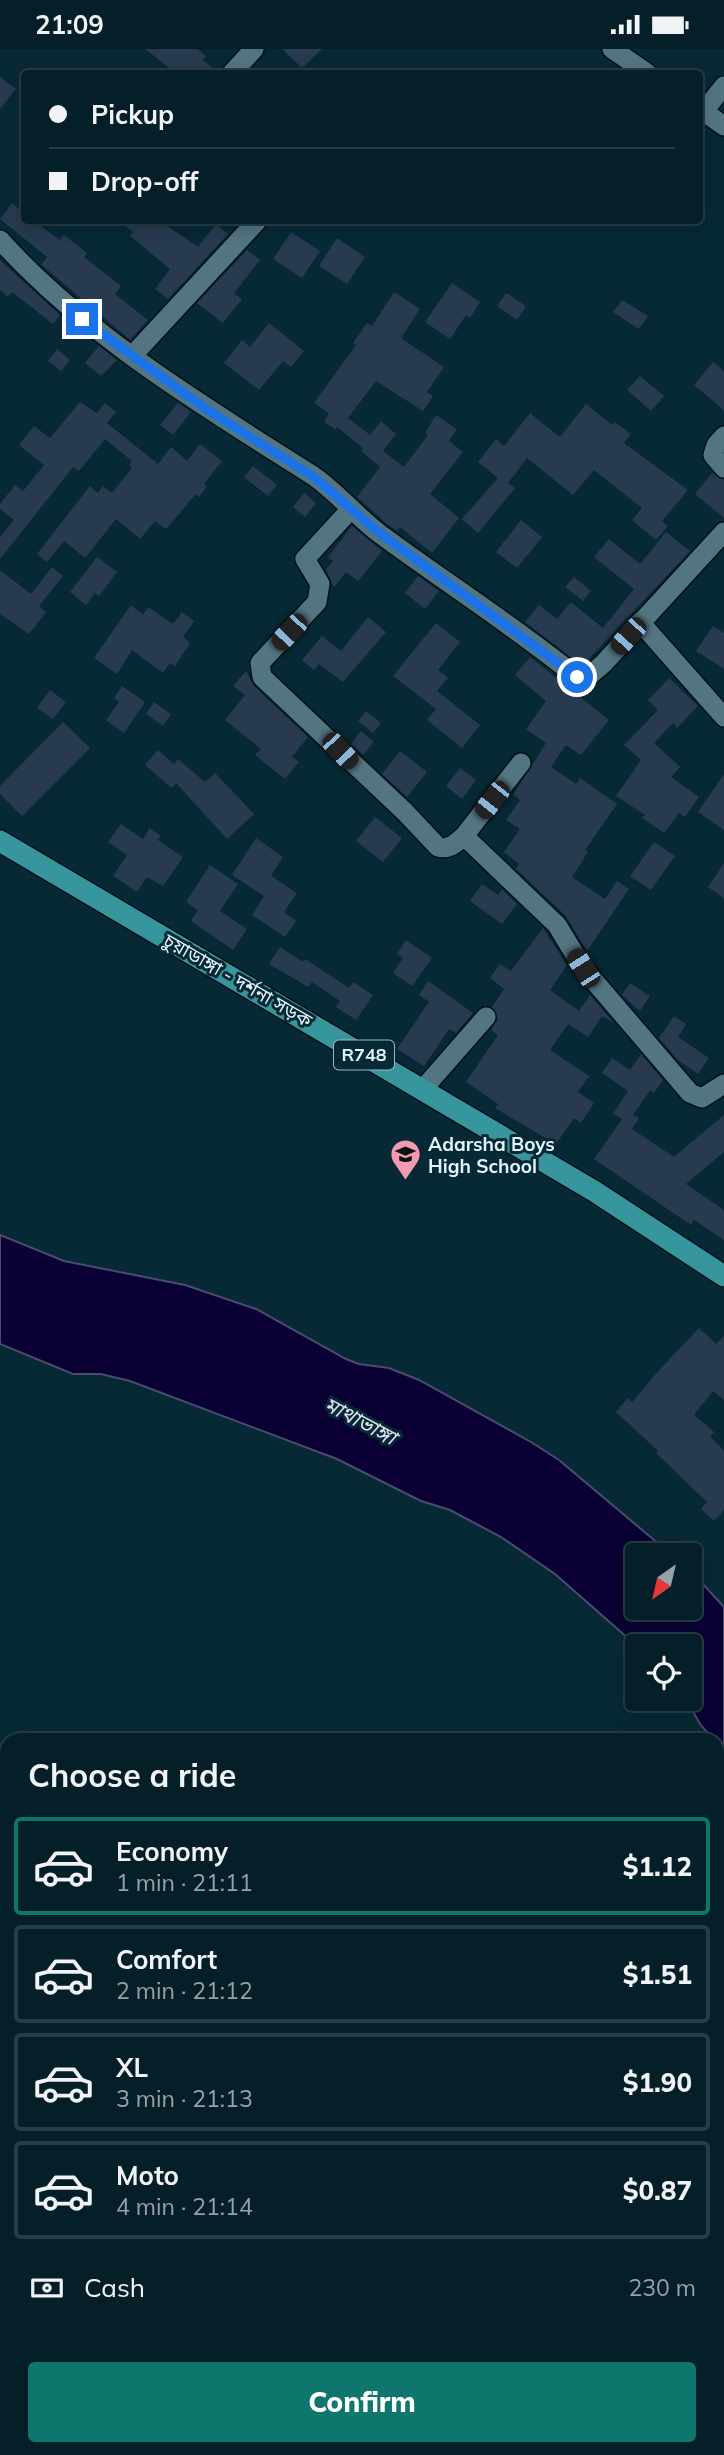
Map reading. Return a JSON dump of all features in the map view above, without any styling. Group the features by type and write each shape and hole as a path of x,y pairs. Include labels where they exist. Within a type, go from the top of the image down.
{"main road":[{"name":"চুয়াডাঙ্গা - দর্শনা সড়ক","path":"0,841 594,1191 724,1276"}],"street":[{"path":"235,70 254,49"},
{"path":"612,49 643,70"},
{"path":"703,110 724,86"},
{"path":"703,112 724,126"},
{"path":"132,356 254,224"},
{"path":"0,240 36,279 82,319 206,409 314,477 350,510 577,677 590,675 603,664 724,532"},
{"path":"724,436 716,445 713,455 724,468"},
{"path":"350,510 305,559 320,584 317,601 260,663 262,677 405,811 438,847 445,849 464,836 521,763"},
{"path":"640,622 724,717"},
{"path":"464,836 557,925 583,968 690,1093 702,1098 724,1084"},
{"path":"423,1089 486,1017"}],"water":[{"name":"মাথাভাঙ্গা","path":"0,1235 64,1261 185,1285 256,1309 346,1359 359,1364 389,1368 419,1380 559,1460 658,1543 625,1543 625,1621 702,1621 702,1583 724,1607 724,1733 708,1733 693,1711 702,1711 702,1634 625,1636 555,1574 501,1537 450,1510 421,1501 337,1459 130,1381 101,1374 73,1374 0,1344"}],"building":[{"path":"145,49 198,49 206,56 203,60 215,70 172,70"},
{"path":"282,49 322,49 302,68"},
{"path":"0,77 16,89 0,109"},
{"path":"12,203 21,210 21,224 38,224 60,240 64,235 87,253 84,257 121,286 115,294 148,320 130,340 41,265 47,257 0,219"},
{"path":"123,224 164,224 198,247 216,224 228,234 168,299 155,289 170,269 130,236 133,232"},
{"path":"291,232 320,251 302,278 273,259"},
{"path":"337,238 365,257 347,284 319,266"},
{"path":"247,250 260,260 234,293 242,299 223,323 197,303"},
{"path":"0,260 60,315 53,324 12,292 8,297 0,290"},
{"path":"452,283 480,302 470,318 466,315 450,339 425,322"},
{"path":"394,292 420,309 401,338 444,367 427,392 433,396 423,411 376,381 348,418 370,435 381,421 396,434 383,451 404,467 428,435 425,433 436,415 457,429 449,441 463,452 430,494 459,518 432,553 400,527 397,531 387,524 357,497 380,467 361,451 363,448 337,427 336,430 324,422 329,413 314,403 356,345 353,343 367,323 372,326"},
{"path":"506,293 526,306 517,320 497,306"},
{"path":"622,300 648,316 639,329 613,312"},
{"path":"269,323 304,351 291,367 283,361 259,390 224,363 242,340 250,347"},
{"path":"99,346 117,360 101,376 85,363"},
{"path":"57,349 70,360 61,371 48,361"},
{"path":"713,362 724,371 724,410 694,385"},
{"path":"640,376 664,396 651,411 627,390"},
{"path":"80,402 97,413 105,403 116,412 107,423 158,464 171,447 187,461 200,444 222,461 204,484 207,486 199,497 196,494 166,529 155,521 140,539 116,519 85,558 64,541 47,562 37,554 90,486 98,493 103,486 112,493 132,468 129,465 132,461 105,439 79,471 73,467 0,559 0,537 14,520 0,509 0,504 15,485 23,491 44,465 19,445 34,426 50,438"},
{"path":"178,403 191,412 173,435 160,425"},
{"path":"586,404 612,425 615,422 631,434 624,443 688,490 662,521 668,526 656,540 632,520 642,508 594,470 573,495 527,458 508,483 515,488 478,533 462,519 498,478 478,462 496,439 504,446 530,413 560,437"},
{"path":"253,466 277,485 268,496 244,477"},
{"path":"712,473 724,480 724,518 695,494"},
{"path":"304,493 316,503 305,517 293,507"},
{"path":"521,520 542,537 517,568 496,552"},
{"path":"352,526 382,551 358,581 346,572 334,587 326,570 333,561 328,557"},
{"path":"666,532 690,551 585,663 580,664 525,622 539,605 557,619 571,602 603,628 634,589 594,557 609,539 640,564"},
{"path":"97,557 117,572 99,596 95,593 86,605 70,592"},
{"path":"52,567 63,576 39,606 46,612 29,634 0,614 0,570 31,594"},
{"path":"418,576 439,591 425,609 405,593"},
{"path":"574,577 591,591 583,601 565,587"},
{"path":"131,605 143,615 148,607 173,624 182,612 194,621 183,637 190,643 175,666 170,663 163,673 132,650 117,674 94,658"},
{"path":"368,617 386,632 343,682 319,664 314,670 302,660 322,636 341,651"},
{"path":"436,623 460,642 438,670 448,678 437,691 480,725 462,748 427,720 436,709 393,676"},
{"path":"713,626 724,633 724,669 696,651"},
{"path":"530,657 609,720 581,755 566,745 551,767 576,784 580,778 617,804 585,850 588,852 572,877 605,899 617,881 629,889 587,951 566,916 516,869 519,864 504,852 520,829 506,820 520,800 513,795 546,743 526,729 546,701 515,675"},
{"path":"246,671 254,686 308,737 292,757 299,762 285,779 255,755 261,749 225,720 245,695 233,686"},
{"path":"669,678 698,706 677,728 673,723 654,743 680,767 671,777 699,797 685,817 679,813 664,833 642,818 645,815 616,796 641,760 624,745 658,710 648,700"},
{"path":"122,686 145,702 124,733 106,720 119,702 114,698"},
{"path":"50,690 66,702 53,719 37,708"},
{"path":"154,702 171,714 163,726 146,714"},
{"path":"366,711 381,723 373,733 358,721"},
{"path":"63,722 90,748 22,816 0,794 0,786"},
{"path":"361,731 374,742 363,755 351,744"},
{"path":"158,750 174,764 178,759 205,782 215,773 254,814 227,839 176,783 172,788 145,765"},
{"path":"400,751 427,772 407,797 382,774"},
{"path":"460,768 476,780 462,799 446,786"},
{"path":"724,774 724,830 698,812"},
{"path":"375,817 402,838 383,862 356,841"},
{"path":"121,824 143,839 150,828 161,836 158,840 183,857 163,886 147,877 137,892 113,876 127,855 108,842"},
{"path":"256,838 283,857 271,876 297,893 284,912 296,921 285,937 252,915 264,896 232,875"},
{"path":"654,842 675,856 651,890 630,876"},
{"path":"724,863 724,898 708,887"},
{"path":"210,865 238,884 220,911 247,929 233,950 191,921 198,910 186,902"},
{"path":"482,884 498,895 502,889 517,904 502,924 470,901"},
{"path":"543,928 567,965 550,990 579,1011 590,995 614,1023 602,1016 588,1037 568,1024 550,1050 589,1076 578,1092 594,1103 581,1123 574,1118 556,1144 495,1108 498,1104 466,1082 498,1035 491,1030 498,1019 492,1007 504,989 490,978 500,964 511,971"},
{"path":"406,940 432,958 412,986 393,973 403,958 397,954"},
{"path":"280,947 303,962 305,959 349,988 353,982 373,995 356,1020 336,1007 340,1001 312,982 308,987 269,964"},
{"path":"428,981 473,1013 456,1033 449,1029 424,1066 397,1049 429,1002 419,995"},
{"path":"630,983 650,996 640,1011 622,995"},
{"path":"674,1016 686,1024 678,1037 709,1058 698,1074 678,1060 659,1038"},
{"path":"641,1054 663,1080 654,1093 650,1090 633,1115 639,1118 632,1129 674,1157 724,1115 724,1152 686,1184 724,1210 724,1240 694,1220 691,1225 594,1159 622,1119 613,1114 628,1091 602,1073 612,1058 630,1070"},
{"path":"699,1328 716,1344 724,1336 724,1400 713,1391 694,1415 714,1432 710,1437 724,1450 724,1510 714,1521 701,1509 707,1502 616,1412 628,1398 632,1402"}],"place":[{"name":"Adarsha Boys High School","path":"405,1182"}],"route":[{"path":"82,319 206,409 314,477 377,531 577,677"}]}
